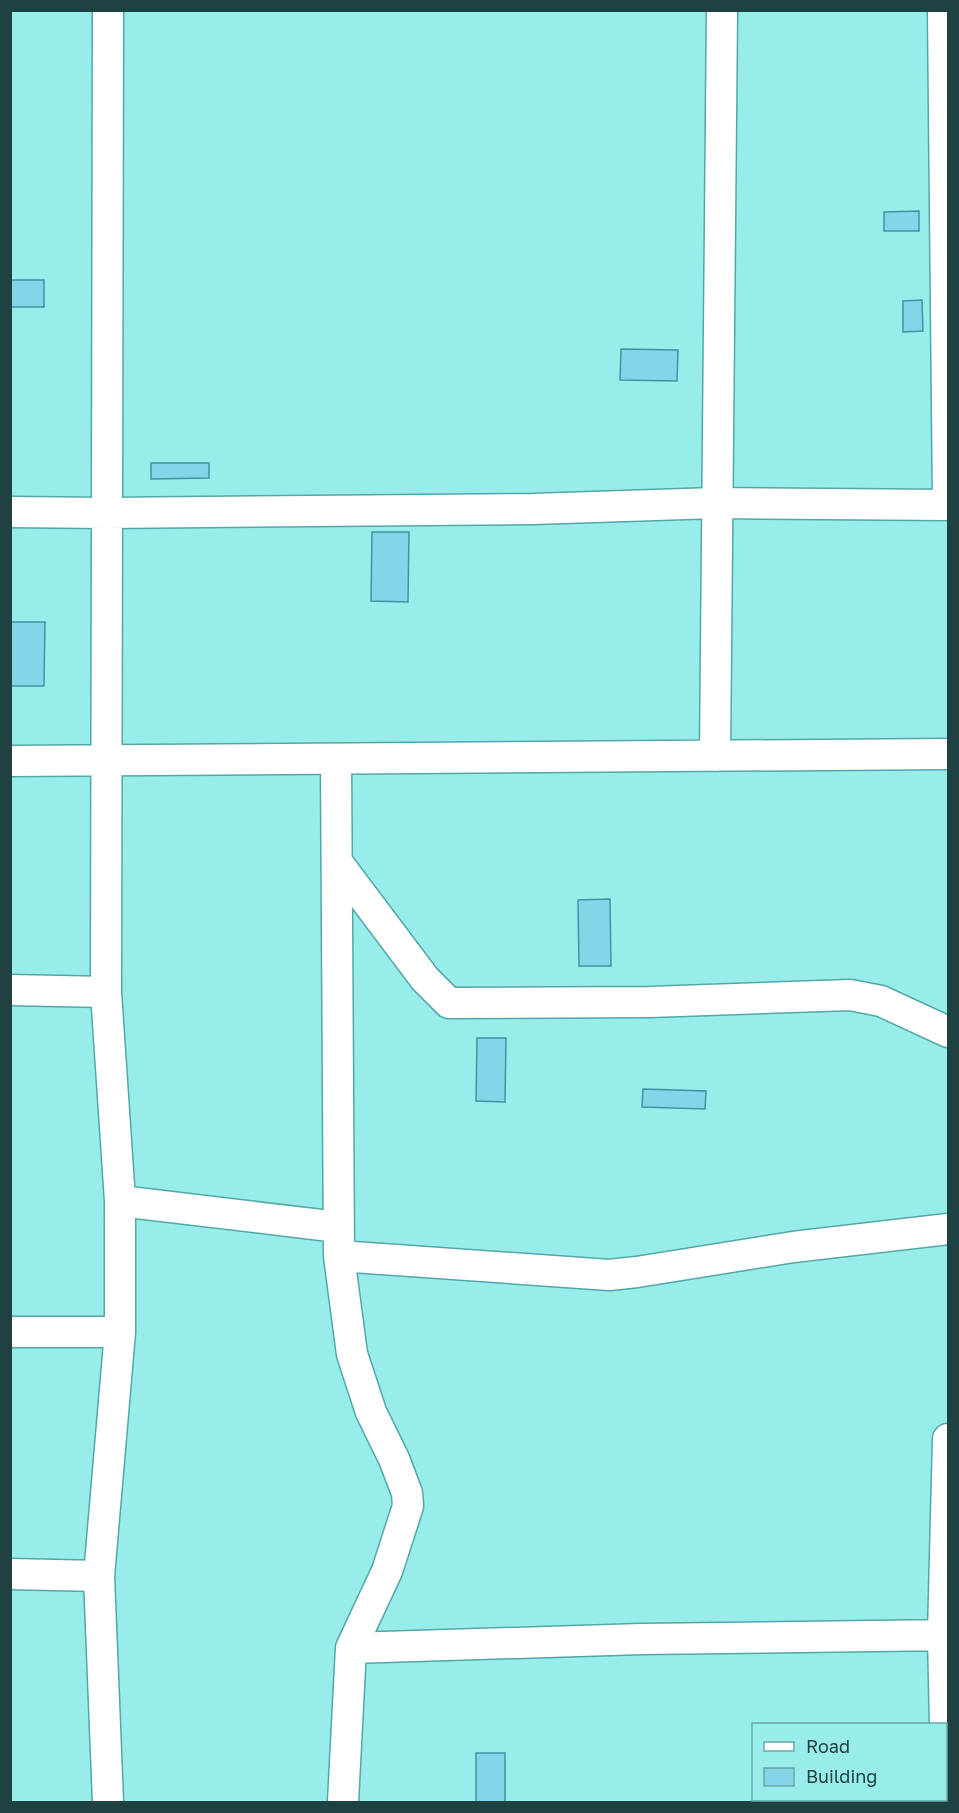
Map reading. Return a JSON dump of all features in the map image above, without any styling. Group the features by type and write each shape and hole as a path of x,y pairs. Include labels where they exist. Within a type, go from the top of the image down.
{"street":[{"path":"108,10 106,992 120,1201 120,1332 99,1576 108,1803"},
{"path":"716,756 716,503 722,10"},
{"path":"10,512 533,509 716,503 948,504 943,10"},
{"path":"10,761 948,754"},
{"path":"336,759 338,1242 352,1354 371,1412 407,1492 408,1506 387,1571 351,1648 344,1803"},
{"path":"337,862 425,979 449,1003 455,1005 650,1002 850,994 881,1001 948,1032"},
{"path":"10,990 106,992"},
{"path":"120,1201 338,1242 609,1275 793,1246 948,1229"},
{"path":"10,1332 120,1332"},
{"path":"945,1723 948,1439"},
{"path":"10,1574 99,1576"},
{"path":"351,1648 642,1639 946,1635"}],"building":[{"path":"919,211 919,231 884,231 884,212"},
{"path":"10,280 44,280 44,307 10,307"},
{"path":"922,300 923,331 903,332 903,301"},
{"path":"621,349 678,350 677,381 620,380"},
{"path":"151,463 209,463 209,478 151,479"},
{"path":"372,532 409,532 408,602 371,601"},
{"path":"10,622 45,622 44,686 10,686"},
{"path":"610,899 611,966 579,966 578,900"},
{"path":"477,1038 506,1038 505,1102 476,1101"},
{"path":"643,1089 706,1091 705,1109 642,1107"},
{"path":"476,1753 505,1753 505,1802 476,1802"}]}
